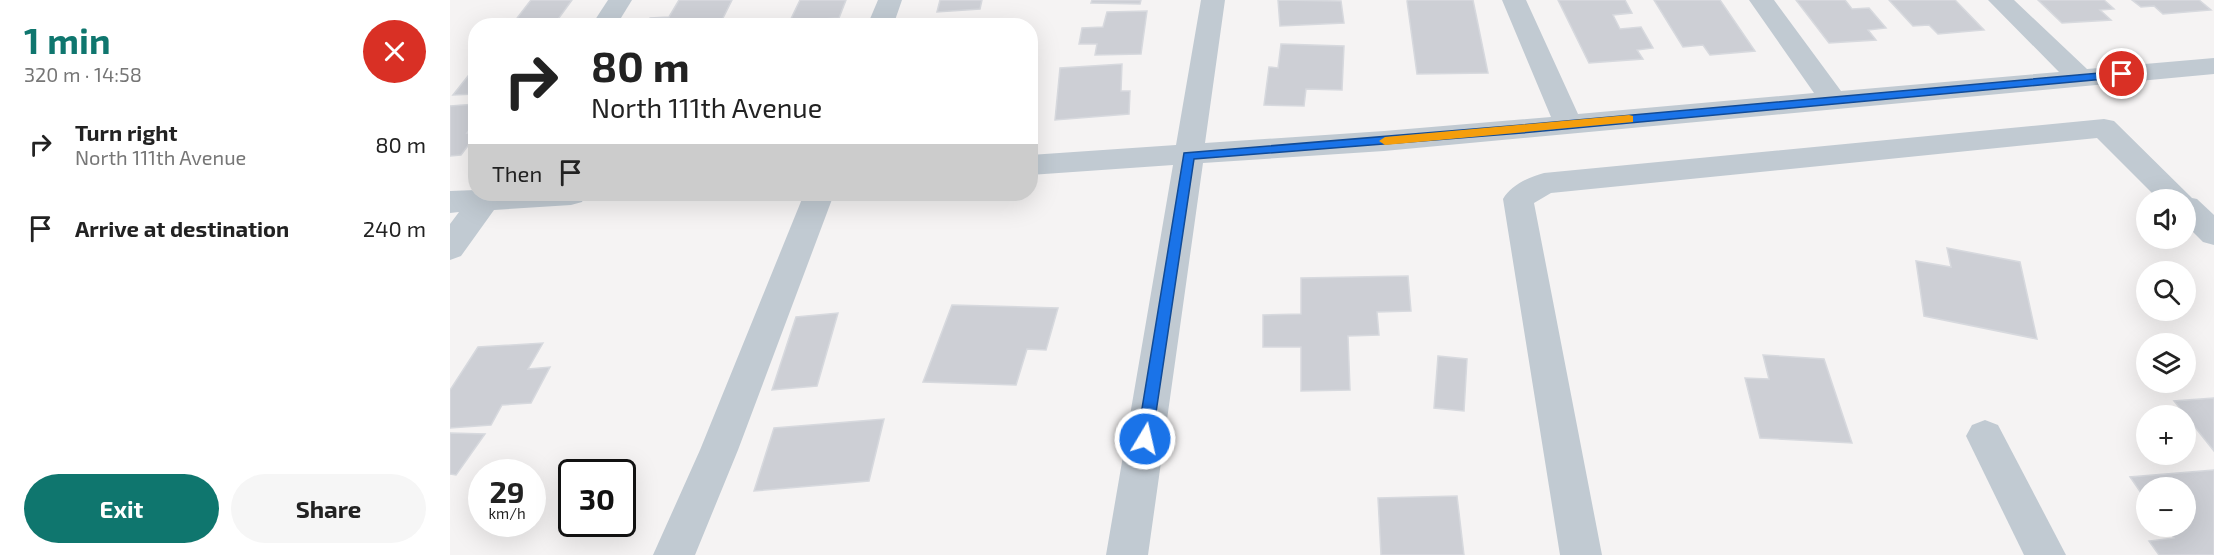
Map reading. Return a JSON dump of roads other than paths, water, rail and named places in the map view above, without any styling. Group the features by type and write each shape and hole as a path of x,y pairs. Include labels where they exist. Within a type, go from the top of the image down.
{"street":[{"path":"608,18 620,0"},
{"path":"883,18 890,0"},
{"path":"1126,555 1213,0"},
{"path":"1514,0 1569,125"},
{"path":"1761,0 1833,100"},
{"path":"2000,0 2081,78"},
{"path":"1038,165 1189,156 1569,125 2214,66"},
{"path":"1581,555 1518,199 1544,183 2104,128 2167,189"},
{"path":"450,202 468,199"},
{"path":"450,248 483,201"},
{"path":"674,555 719,450 816,201"},
{"path":"2196,217 2214,234"},
{"path":"1985,436 2045,555"}]}
